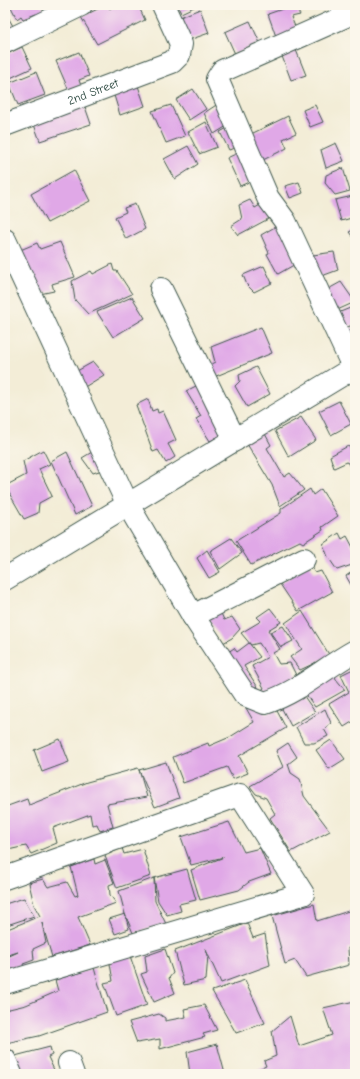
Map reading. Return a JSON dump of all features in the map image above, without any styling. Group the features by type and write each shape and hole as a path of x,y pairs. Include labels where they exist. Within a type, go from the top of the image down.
{"street":[{"path":"5,42 81,5"},
{"name":"2nd Street","path":"5,125 172,62 179,55 181,44 162,5"},
{"path":"5,579 354,369 285,221 268,198 217,80 222,71 355,12"},
{"path":"5,240 128,505 193,616 245,695 265,704 284,697 331,664 355,651"},
{"path":"161,289 236,440"},
{"path":"193,616 304,559"},
{"path":"5,878 240,795 303,894 5,983"},
{"path":"5,1060 11,1074"}],"building":[{"path":"10,5 41,5 47,15 39,19 36,14 23,19 21,16 17,19"},
{"path":"106,5 110,9 114,5 138,5 145,20 97,44 81,17"},
{"path":"177,5 198,5 181,13"},
{"path":"294,5 300,15 291,17 299,36 278,42 268,14"},
{"path":"200,9 209,33 189,40 180,17"},
{"path":"5,12 13,26 5,30"},
{"path":"250,21 260,43 235,54 225,32"},
{"path":"294,45 306,75 291,80 280,51"},
{"path":"22,47 32,68 6,80 5,55"},
{"path":"79,52 89,76 79,80 81,86 69,91 56,61"},
{"path":"36,72 45,95 18,105 9,83"},
{"path":"137,83 145,106 120,115 113,92"},
{"path":"193,89 206,109 189,120 176,100"},
{"path":"224,100 235,121 214,134 204,113"},
{"path":"83,101 91,124 40,141 32,119"},
{"path":"171,105 185,136 166,143 152,111"},
{"path":"315,105 323,122 310,127 303,110"},
{"path":"288,116 296,133 283,139 287,148 261,161 249,135"},
{"path":"206,122 217,147 199,154 188,132"},
{"path":"233,125 242,145 229,150 220,132"},
{"path":"336,143 344,161 326,168 321,150"},
{"path":"188,146 198,164 175,179 164,159"},
{"path":"242,151 251,181 240,186 227,158"},
{"path":"343,168 350,191 335,195 325,183 326,175"},
{"path":"74,170 90,201 47,223 31,194"},
{"path":"299,182 303,193 290,198 285,186"},
{"path":"353,196 355,204 355,217 341,221 335,200"},
{"path":"250,200 255,208 262,204 270,218 238,235 231,226 242,219 239,205"},
{"path":"135,204 145,229 126,239 115,217 126,212 124,208"},
{"path":"280,224 299,262 278,274 267,254 269,253 261,235"},
{"path":"355,229 355,240 349,232"},
{"path":"60,242 75,277 52,284 54,291 35,295 18,251 37,243 40,249"},
{"path":"334,252 338,270 319,277 313,255"},
{"path":"112,264 114,271 117,271 132,294 88,314 75,300 72,281 91,271 93,274"},
{"path":"264,266 272,283 254,292 247,285 243,275"},
{"path":"341,282 355,302 333,312 323,292"},
{"path":"132,297 145,318 113,337 97,312"},
{"path":"355,306 355,324 345,328 338,313"},
{"path":"355,326 355,349 346,330"},
{"path":"261,327 272,353 214,377 207,366 215,362 211,347"},
{"path":"93,362 104,375 83,388 77,371"},
{"path":"256,367 270,394 247,407 235,386 240,381 239,375"},
{"path":"200,384 229,431 210,441 196,419 201,416 186,391"},
{"path":"148,399 152,411 157,409 158,413 163,411 176,440 168,444 175,457 166,463 158,450 153,452 136,405"},
{"path":"339,401 351,424 331,435 319,411"},
{"path":"301,417 316,440 289,457 275,431"},
{"path":"263,430 271,445 267,448 284,477 290,473 304,490 280,506 272,485 244,439"},
{"path":"348,446 355,454 355,474 347,462 334,468 330,456"},
{"path":"97,449 108,468 93,473 82,458"},
{"path":"43,450 50,464 39,469 52,496 39,503 38,513 24,519 5,486 26,475 23,461"},
{"path":"67,452 92,506 75,515 51,461"},
{"path":"310,489 313,495 321,489 338,516 322,527 323,530 303,543 300,541 251,565 236,541 281,513 281,509"},
{"path":"339,533 342,539 347,536 355,551 355,564 337,570 328,557 323,544"},
{"path":"231,538 242,553 220,569 210,551"},
{"path":"207,550 220,572 209,578 197,558"},
{"path":"309,564 315,573 321,571 332,592 298,611 280,584"},
{"path":"355,570 355,592 346,576"},
{"path":"270,608 281,622 268,630 280,649 273,653 279,664 290,663 301,685 259,692 264,688 252,666 268,657 259,643 251,645 241,633 261,621 257,617"},
{"path":"220,611 224,620 232,617 240,629 232,638 223,643 208,618"},
{"path":"302,611 330,656 300,670 290,657 302,649 285,623"},
{"path":"283,626 293,641 281,647 270,632"},
{"path":"249,643 260,657 244,666 259,689 247,696 221,657 234,648 237,652"},
{"path":"331,667 336,679 345,690 315,707 302,689"},
{"path":"355,668 355,727 352,722 344,727 329,704 349,692 341,675"},
{"path":"301,692 315,712 291,726 280,705"},
{"path":"260,701 267,714 276,709 286,728 239,756 248,773 233,779 227,767 183,783 173,757 208,743 209,746 230,737 254,722 246,708"},
{"path":"325,709 331,723 324,729 328,736 314,743 304,743 296,727"},
{"path":"60,739 69,762 42,772 34,750"},
{"path":"331,740 345,759 329,769 316,750"},
{"path":"288,743 297,757 288,764 291,773 300,779 304,796 330,831 291,852 270,818 275,814 266,798 256,794 250,786 283,767 276,751"},
{"path":"166,762 179,798 155,807 139,770"},
{"path":"138,768 147,797 107,804 113,827 100,831 97,824 92,825 90,814 53,828 57,843 31,854 26,846 8,850 5,843 5,807 27,799 29,805 87,782"},
{"path":"229,822 244,852 260,848 271,874 249,882 239,890 200,900 191,870 224,857 191,865 181,837"},
{"path":"122,848 124,854 143,849 151,876 117,888 105,856"},
{"path":"94,859 95,864 105,860 114,883 109,885 110,895 116,903 78,917 90,945 52,957 42,923 46,943 33,949 34,960 23,964 25,970 5,975 5,958 18,952 5,956 5,930 40,916 34,905 29,883 43,879 48,887 67,882 75,896 78,895 71,867"},
{"path":"187,869 196,900 179,904 181,911 167,915 158,901 154,878"},
{"path":"154,878 155,901 166,924 133,933 125,914 119,891"},
{"path":"24,898 34,916 7,925 5,921 5,904"},
{"path":"314,904 317,921 355,909 355,946 348,948 349,965 306,977 295,960 285,964 272,916"},
{"path":"125,914 129,929 115,934 109,919"},
{"path":"247,923 253,938 265,934 270,965 221,983 205,948 208,955 206,980 184,985 175,951"},
{"path":"165,949 173,973 169,978 175,993 154,1002 141,974 147,972 145,956"},
{"path":"129,953 147,1005 116,1016 104,983 113,981 109,958"},
{"path":"94,968 107,1012 39,1036 6,1043 5,1010 26,1005 58,991 55,980"},
{"path":"245,980 265,1023 236,1033 212,991"},
{"path":"355,1001 355,1071 338,1074 247,1074 266,1066 264,1061 276,1056 272,1031 290,1016 299,1046 332,1035 323,1008"},
{"path":"204,1005 217,1030 203,1034 205,1037 160,1049 160,1039 137,1043 129,1022 159,1014 165,1018 165,1021 186,1017 184,1009"},
{"path":"217,1044 225,1074 190,1074 187,1052"},
{"path":"50,1047 52,1055 48,1057 55,1072 51,1074 21,1074 15,1056"}]}
